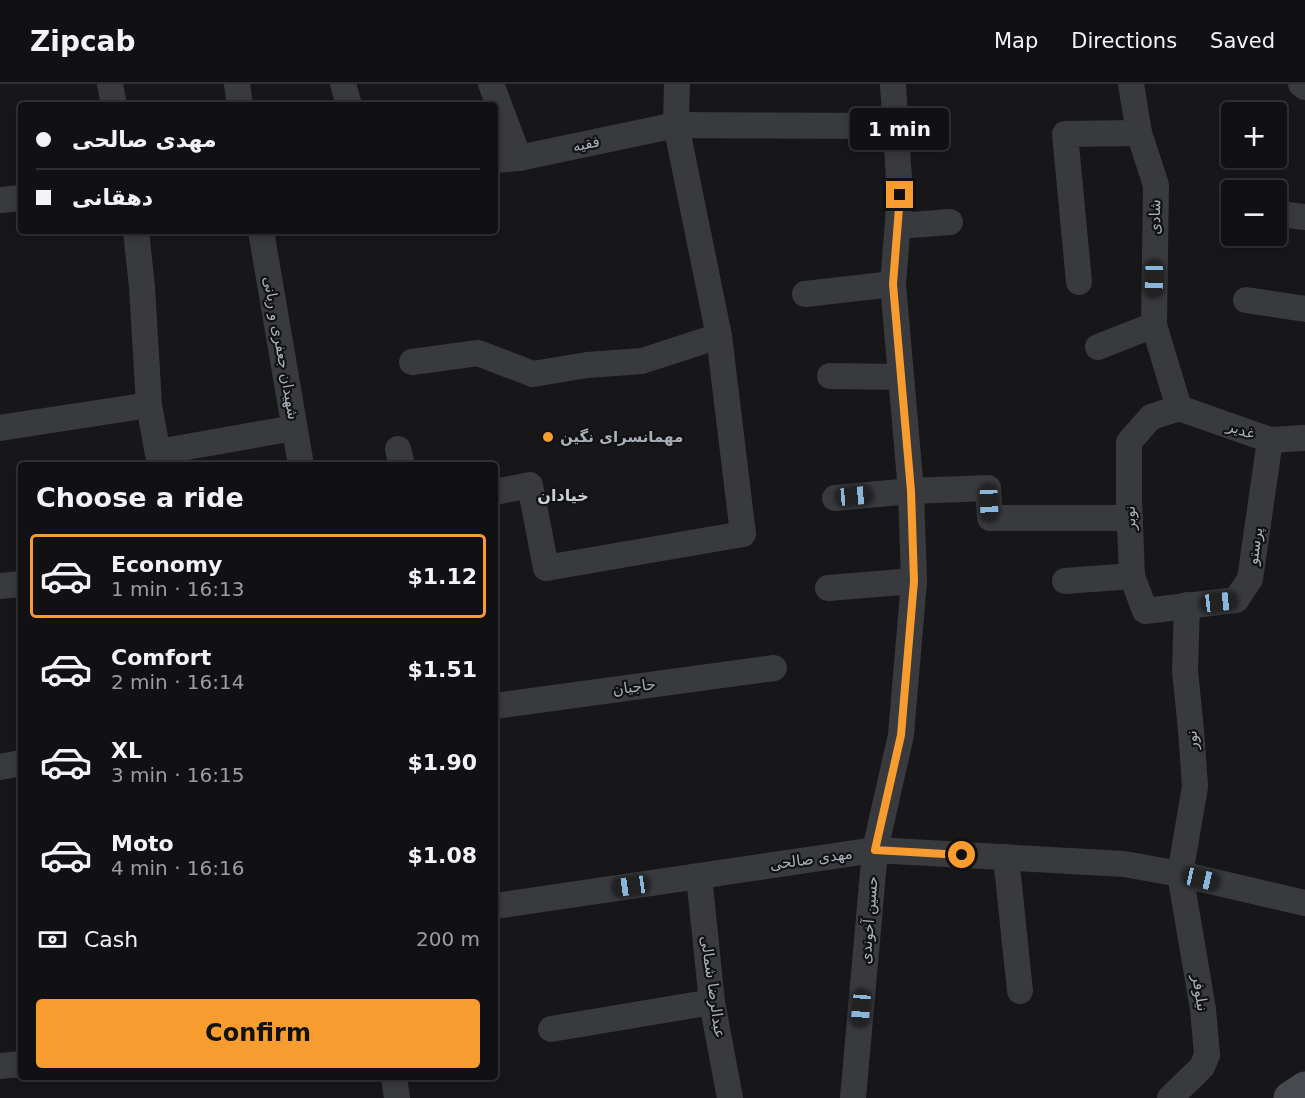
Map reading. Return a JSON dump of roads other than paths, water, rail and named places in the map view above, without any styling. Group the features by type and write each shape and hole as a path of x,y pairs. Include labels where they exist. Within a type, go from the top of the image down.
{"main road":[{"path":"1290,1098 1305,1088"}],"street":[{"path":"110,84 113,102"},
{"path":"237,84 240,102"},
{"path":"343,84 348,102"},
{"path":"491,84 495,102"},
{"path":"498,491 530,485 546,568 743,534 719,336 676,125 677,84"},
{"name":"حسین آخوندی","path":"853,1098 875,850 901,735 914,581 911,491 893,284 900,195 893,84"},
{"name":"شادی","path":"1131,84 1139,133 1156,185 1154,325 1179,408"},
{"path":"1301,84 1305,87"},
{"path":"498,117 507,159"},
{"name":"فقیه","path":"507,159 676,125 896,126"},
{"path":"1079,282 1065,134 1139,133"},
{"path":"0,200 18,198"},
{"path":"898,226 951,222"},
{"path":"136,234 149,405 159,459 294,428"},
{"name":"شهیدان جعفری و ربانی","path":"262,234 300,462"},
{"path":"805,294 893,284"},
{"path":"1246,300 1305,309"},
{"path":"1098,347 1154,325"},
{"path":"412,362 478,353 533,374 587,365 642,360 719,336"},
{"path":"830,376 901,377"},
{"path":"0,428 149,405"},
{"name":"غدیر","path":"1179,408 1270,440 1305,438"},
{"name":"نوبر","path":"1179,408 1151,417 1129,442 1132,576 1145,611 1187,605"},
{"name":"پرستو","path":"1187,605 1236,600 1250,579 1270,440"},
{"path":"835,498 911,491 988,488 990,518 1130,518"},
{"path":"1065,580 1132,576"},
{"path":"828,588 914,581"},
{"path":"0,586 18,584"},
{"name":"نور","path":"1180,874 1195,787 1185,671 1187,605"},
{"name":"حاجیان","path":"498,706 774,668"},
{"path":"0,766 18,763"},
{"name":"مهدی صالحی","path":"498,906 875,850 1124,864 1180,874 1305,903"},
{"path":"1006,857 1020,991"},
{"name":"نیلوفر","path":"1170,1098 1202,1066 1207,1055 1203,1009 1180,874"},
{"name":"عبدالرضا شمالی","path":"699,876 712,1002 730,1098"},
{"path":"551,1029 712,1002"},
{"path":"0,1066 18,1064"},
{"path":"394,1080 397,1098"}],"place":[{"name":"مهمانسرای نگین","path":"548,437"}],"district":[{"name":"خیادان","path":"563,495"}]}
